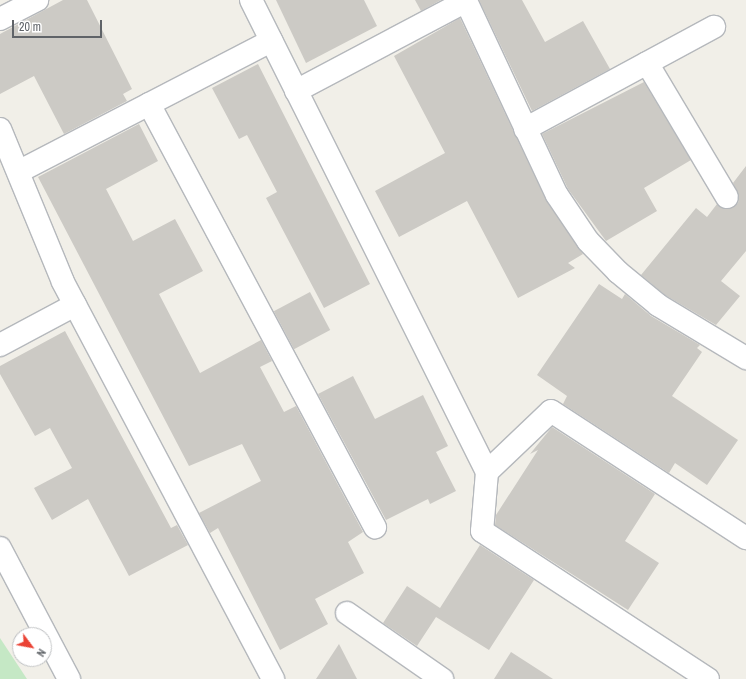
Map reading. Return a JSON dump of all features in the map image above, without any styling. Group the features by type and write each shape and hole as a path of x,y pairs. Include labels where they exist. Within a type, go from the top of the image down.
{"street":[{"path":"0,19 37,0"},
{"path":"251,0 487,472 482,530 708,679"},
{"path":"296,92 466,0 557,195 588,240 618,272 658,305 746,358"},
{"path":"526,129 714,28"},
{"path":"20,171 271,41"},
{"path":"647,63 727,197"},
{"path":"148,104 375,527"},
{"path":"0,129 20,171 75,305 273,679"},
{"path":"0,345 75,305"},
{"path":"487,472 551,411 746,538"},
{"path":"0,548 69,679"},
{"path":"347,613 442,679"}],"green space":[{"path":"0,638 12,656 12,667 19,667 27,679 0,679"}],"building":[{"path":"63,0 87,0 132,89 123,94 127,101 64,134 34,76 0,94 0,34"},
{"path":"276,0 364,0 377,26 306,63"},
{"path":"415,0 441,0 421,11"},
{"path":"479,0 522,0 545,42 583,21 610,69 532,111"},
{"path":"460,18 546,200 583,254 568,263 575,268 518,298 467,201 399,237 375,191 445,153 394,56"},
{"path":"258,64 370,284 324,308 266,198 277,192 247,135 239,139 212,88"},
{"path":"644,82 691,160 644,188 657,211 606,241 568,189 542,134"},
{"path":"139,124 158,161 106,189 133,241 175,219 203,271 159,294 200,373 261,340 272,361 260,367 284,412 296,406 363,532 348,542 364,573 315,599 328,624 280,650 218,528 210,533 199,513 261,481 242,444 189,466 38,177"},
{"path":"746,166 746,251 721,281 740,296 716,325 665,295 641,275 696,208 707,217 717,204 728,209 738,203 739,196 733,183"},
{"path":"599,284 622,299 625,294 651,316 700,345 697,348 702,352 672,396 738,440 707,485 675,463 669,473 563,404 567,396 537,375"},
{"path":"310,292 330,330 294,349 274,311"},
{"path":"65,331 171,528 177,525 188,545 129,576 88,499 52,520 34,488 72,468 50,428 35,436 0,374 0,366"},
{"path":"353,376 375,419 423,395 448,446 436,452 456,491 430,504 428,499 386,520 318,394"},
{"path":"552,427 655,494 625,541 659,563 628,610 495,525 496,515 538,450 530,454"},
{"path":"480,545 534,580 489,650 436,617 417,646 383,623 407,586 440,608"},
{"path":"339,644 357,679 316,679"},
{"path":"511,652 553,679 494,679"}]}
